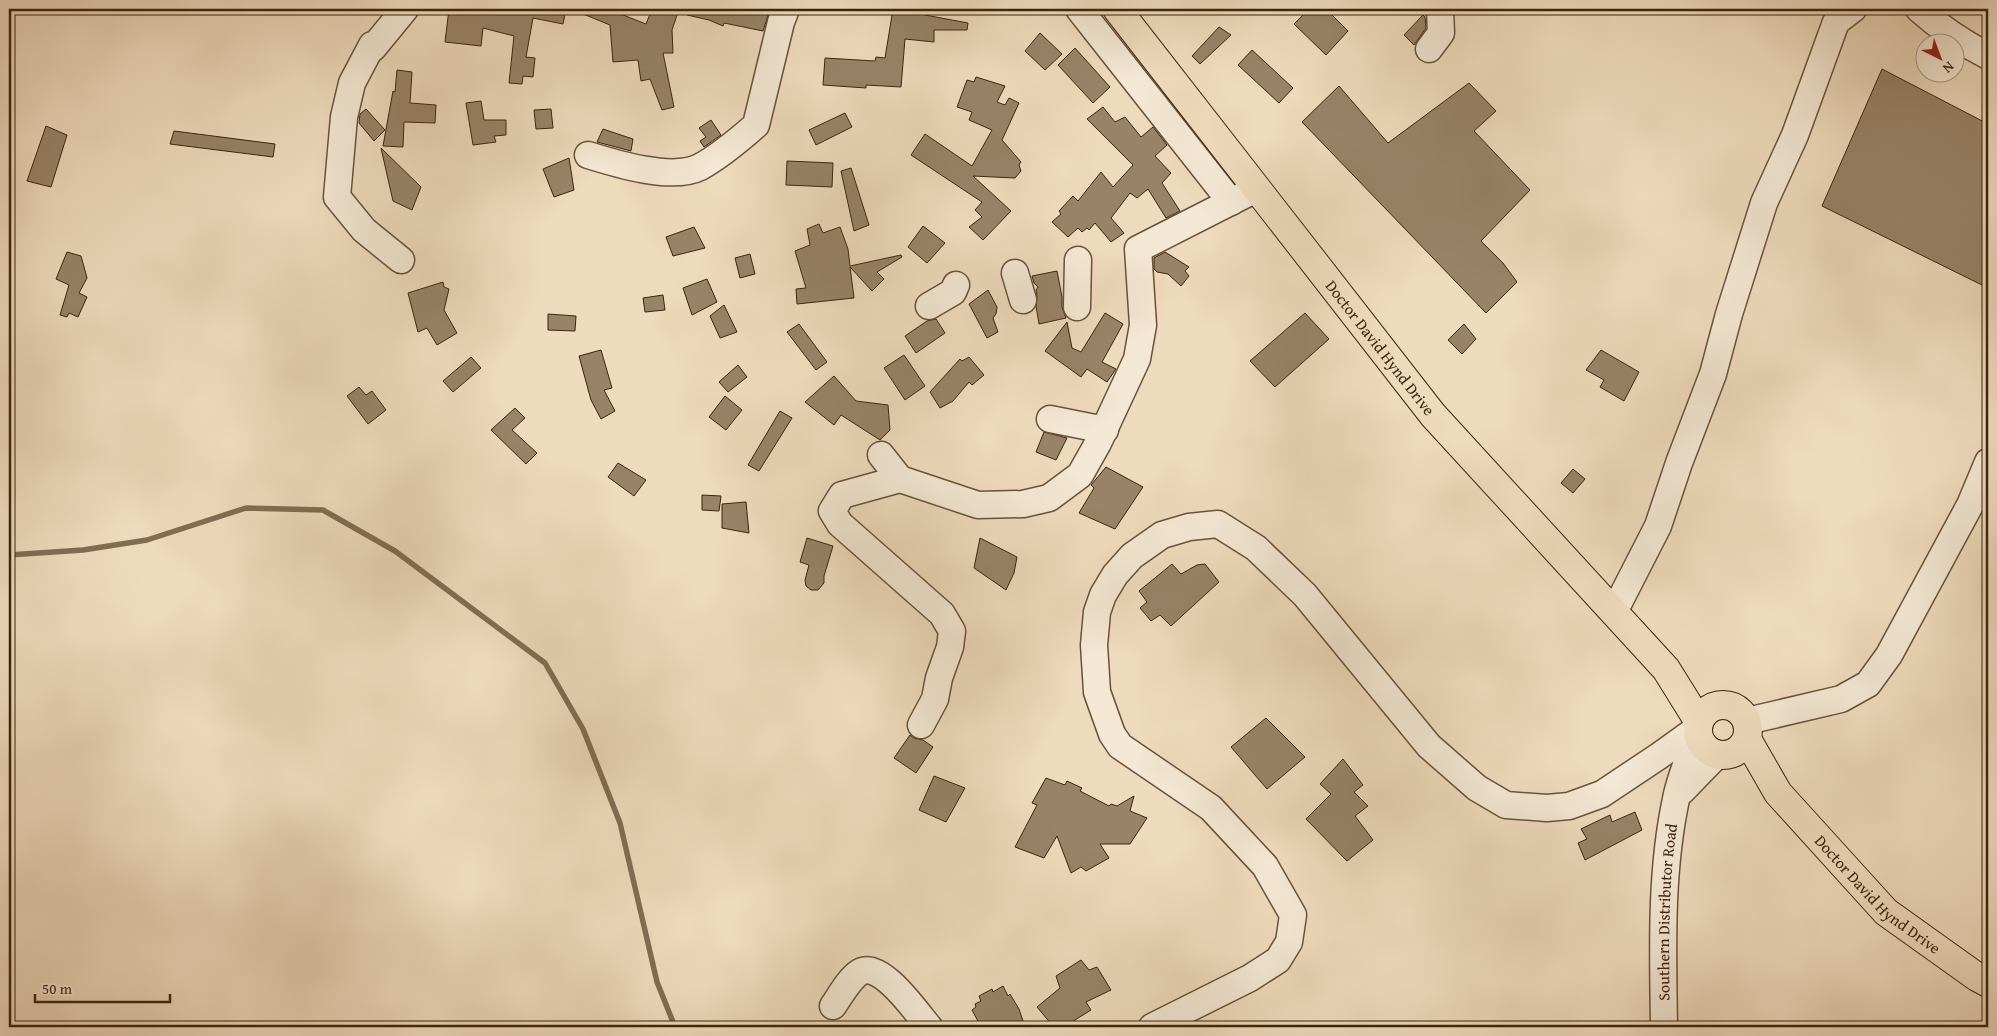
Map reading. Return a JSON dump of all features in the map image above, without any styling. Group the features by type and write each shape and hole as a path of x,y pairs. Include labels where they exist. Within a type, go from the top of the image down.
{"main road":[{"name":"Doctor David Hynd Drive","path":"1117,9 1433,415 1666,669 1703,722"},
{"path":"1722,705 1740,711 1747,730 1740,749 1735,753 1720,755 1706,750 1699,740 1703,722 1722,705"},
{"name":"Doctor David Hynd Drive","path":"1747,730 1778,793"},
{"name":"Doctor David Hynd Drive","path":"1720,755 1778,793 1886,912 1988,983"}],"street":[{"path":"401,260 364,230 336,197 344,117 352,83 372,45 373,48 405,9"},
{"path":"588,155 626,166 676,172 699,168 742,137 756,125 781,22 786,9"},
{"path":"1079,9 1231,202"},
{"path":"1429,49 1441,34 1440,9"},
{"path":"1614,612 1658,526 1679,463 1713,374 1729,314 1764,203 1795,135 1836,22 1853,9"},
{"path":"1919,9 1933,22 1967,45 1988,56"},
{"path":"921,726 934,700 939,678 950,647 952,631 942,614 840,524 832,511 842,495 900,479 978,504 1023,504 1050,498 1080,474 1105,430 1137,359 1142,325 1138,249 1256,189"},
{"path":"1077,308 1078,260"},
{"path":"1016,273 1023,300"},
{"path":"929,306 953,292 953,287"},
{"path":"1050,419 1105,430"},
{"path":"881,455 900,479"},
{"path":"1747,730 1841,699 1868,684 1888,655 1970,505 1988,462"},
{"path":"1152,1027 1250,978 1278,960 1289,942 1294,915 1265,866 1211,808 1120,746 1112,734 1097,692 1094,645 1097,612 1103,595 1116,575 1132,556 1162,535 1189,527 1218,524 1256,548 1305,595 1429,746 1477,788 1506,805 1547,808 1569,806 1602,794 1659,756 1703,722"},
{"name":"Southern Distributor Road","path":"1664,1027 1662,922 1665,872 1676,797 1703,722"},
{"path":"1676,797 1720,755"},
{"path":"832,1006 860,972 870,970 883,976 892,984 929,1027"}],"building":[{"path":"449,9 566,9 563,24 533,18 526,57 535,58 533,77 523,76 522,84 509,83 514,36 483,28 481,46 445,42"},
{"path":"571,9 608,9 646,24 652,9 679,9 672,30 673,53 663,53 674,107 662,110 650,79 641,81 638,60 613,62 610,25"},
{"path":"683,9 770,9 763,31 724,23 723,26 709,20 687,15 687,11"},
{"path":"893,9 968,23 967,30 934,30 934,42 905,39 901,87 866,85 866,88 823,85 825,58 875,61 876,57 885,58"},
{"path":"1309,9 1326,9 1348,31 1326,55 1294,24"},
{"path":"1423,15 1426,28 1414,45 1404,35"},
{"path":"1219,27 1231,35 1200,64 1192,56"},
{"path":"1040,33 1062,54 1045,70 1025,51"},
{"path":"1075,48 1110,87 1093,103 1058,65"},
{"path":"1252,50 1293,88 1279,103 1238,65"},
{"path":"1882,69 1988,124 1988,288 1822,206"},
{"path":"397,70 412,72 410,103 436,105 435,123 404,122 403,147 383,146 393,91 395,92"},
{"path":"976,77 1005,86 997,102 1005,105 1009,98 1019,103 1002,140 1021,162 1019,165 1021,171 1015,178 973,176 1011,211 983,240 969,227 982,217 975,210 982,202 911,155 925,134 972,166 992,130 969,120 972,112 957,107 967,80 974,82"},
{"path":"1469,83 1496,111 1474,131 1530,190 1481,241 1503,263 1517,282 1486,313 1302,122 1339,86 1388,143"},
{"path":"481,101 484,120 506,120 506,135 494,136 496,142 473,145 466,103"},
{"path":"1103,107 1115,122 1125,117 1141,137 1153,127 1167,145 1155,156 1171,173 1162,183 1180,211 1166,218 1148,189 1137,198 1130,193 1111,218 1124,233 1111,242 1095,223 1089,230 1087,228 1082,232 1078,228 1068,237 1052,222 1061,214 1059,211 1073,196 1078,201 1101,172 1113,187 1133,165 1087,119"},
{"path":"366,109 385,130 374,141 359,123 360,114"},
{"path":"551,109 553,128 536,129 534,110"},
{"path":"845,113 852,127 816,145 809,130"},
{"path":"711,120 721,135 704,147 700,141 706,137 699,128"},
{"path":"46,126 67,135 51,187 27,181"},
{"path":"603,129 633,139 631,151 597,142"},
{"path":"174,131 275,144 273,157 170,144"},
{"path":"381,148 421,187 412,210 393,201"},
{"path":"569,158 574,190 554,197 543,169"},
{"path":"787,161 833,163 832,187 786,185"},
{"path":"851,168 869,225 854,231 841,171"},
{"path":"819,224 823,233 840,227 848,249 850,266 901,255 902,257 877,272 884,279 872,291 850,267 854,298 797,304 796,289 806,288 795,251 810,245 807,229"},
{"path":"923,226 945,243 927,263 908,247"},
{"path":"694,227 705,248 673,256 666,237"},
{"path":"67,252 81,256 87,278 79,293 87,297 78,317 69,313 67,317 60,315 69,285 56,279"},
{"path":"1165,252 1189,267 1185,271 1189,276 1181,286 1168,274 1157,272 1154,269 1154,258"},
{"path":"750,254 755,274 740,278 735,258"},
{"path":"1057,271 1062,307 1066,318 1039,324 1036,306 1036,290 1038,287 1034,283 1032,276"},
{"path":"707,279 717,302 692,315 683,288"},
{"path":"443,282 444,287 449,289 444,310 457,333 437,345 427,328 418,332 408,293"},
{"path":"988,290 997,307 993,318 998,332 987,338 969,304"},
{"path":"663,295 665,310 645,312 643,298"},
{"path":"724,305 737,332 720,338 710,316"},
{"path":"1105,313 1123,324 1102,362 1116,369 1107,382 1087,369 1081,377 1045,351 1067,322 1072,348 1081,352"},
{"path":"1305,313 1329,339 1275,387 1250,361"},
{"path":"548,314 576,316 575,331 548,330"},
{"path":"936,319 945,333 916,353 905,336 927,321"},
{"path":"799,324 827,362 816,370 787,332"},
{"path":"1464,324 1476,339 1462,354 1448,340"},
{"path":"601,350 612,388 604,390 615,411 601,419 591,400 579,356"},
{"path":"1601,350 1639,372 1624,401 1600,387 1604,380 1586,370"},
{"path":"904,355 925,386 905,400 884,368"},
{"path":"471,357 481,368 453,392 443,381"},
{"path":"969,357 984,375 972,385 969,382 953,401 940,408 930,392 960,359 962,361"},
{"path":"738,365 747,377 728,392 719,382"},
{"path":"834,376 856,401 888,405 890,430 880,440 841,415 834,425 805,402"},
{"path":"359,387 366,395 372,391 386,410 368,424 347,396"},
{"path":"725,396 742,410 726,430 709,417"},
{"path":"515,408 525,418 512,430 537,453 526,464 491,430"},
{"path":"780,411 792,418 759,471 748,465"},
{"path":"1044,432 1067,438 1056,460 1036,452"},
{"path":"618,463 646,480 634,496 608,477"},
{"path":"1106,467 1143,487 1115,529 1079,513 1094,488 1091,485"},
{"path":"1573,469 1585,479 1573,493 1561,483"},
{"path":"702,495 721,496 719,511 702,510"},
{"path":"746,502 749,533 722,528 722,504"},
{"path":"807,538 833,546 824,576 824,583 818,590 811,590 806,586 805,580 809,565 800,562"},
{"path":"980,538 1017,557 1014,573 1006,590 974,568"},
{"path":"1172,564 1181,574 1197,565 1205,564 1219,582 1171,626 1160,615 1151,621 1140,608 1147,602 1139,591"},
{"path":"1266,718 1305,757 1267,789 1231,747"},
{"path":"910,735 923,740 933,747 916,773 894,758"},
{"path":"1343,759 1363,785 1354,792 1368,806 1355,816 1373,840 1347,861 1306,819 1331,794 1320,784"},
{"path":"934,776 965,788 946,822 919,810"},
{"path":"1046,778 1065,785 1067,781 1082,788 1080,791 1109,806 1111,804 1117,806 1134,796 1130,811 1147,818 1130,844 1100,844 1109,858 1086,871 1081,867 1071,873 1057,836 1044,858 1015,847 1037,805 1032,803"},
{"path":"1635,812 1642,830 1585,860 1578,843 1587,839 1581,829 1610,815 1612,822"},
{"path":"1081,960 1089,970 1097,967 1111,990 1086,1002 1091,1010 1067,1025 1052,1025 1037,1007 1060,988 1056,976"},
{"path":"1003,986 1008,996 1010,994 1019,1009 1025,1027 981,1027 972,1010 976,1007 975,1004 981,1001 979,996 992,989 993,992"}],"waterway":[{"path":"9,555 83,550 147,540 246,508 323,510 395,551 545,663 583,729 620,823 657,982 675,1027"}]}
